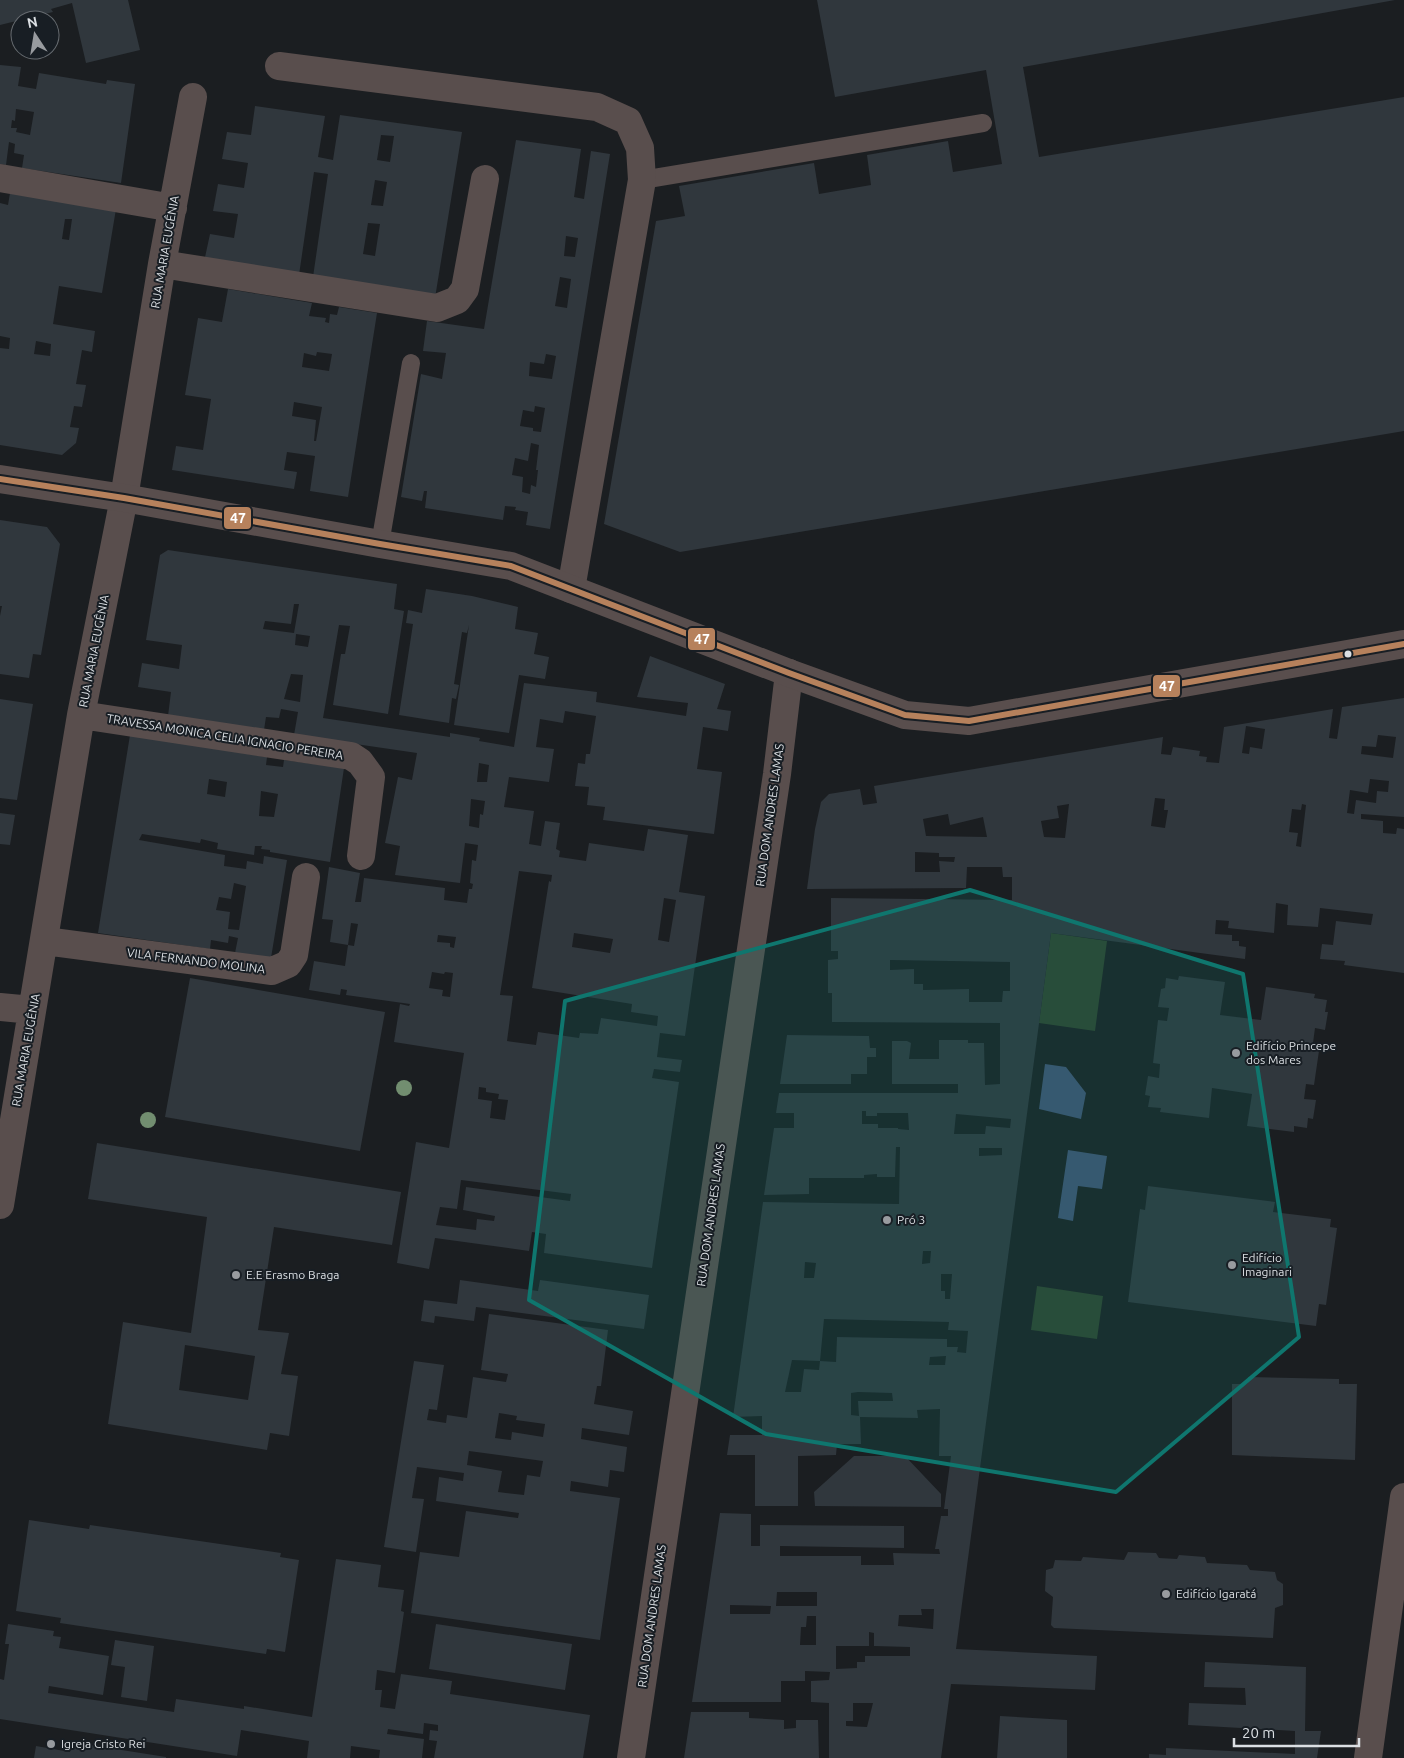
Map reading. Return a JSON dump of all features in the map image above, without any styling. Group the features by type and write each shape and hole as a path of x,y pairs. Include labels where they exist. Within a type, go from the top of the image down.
{"street":[{"path":"279,66 597,107 628,121 640,148 642,180 571,589"},
{"name":"RUA MARIA EUGÊNIA","path":"0,1205 81,715 124,498 162,264 193,97"},
{"path":"0,178 173,208"},
{"path":"162,264 437,308 457,300 464,289 485,179"},
{"path":"0,479 124,498 511,566 789,673 905,714 969,721 1404,644"},
{"name":"RUA DOM ANDRES LAMAS","path":"631,1758 775,784 789,673"},
{"name":"TRAVESSA MONICA CELIA IGNACIO PEREIRA","path":"81,715 351,756 360,762 371,777 361,856"},
{"name":"VILA FERNANDO MOLINA","path":"45,941 272,971 288,964 294,955 306,877"},
{"path":"0,1006 32,1010"},
{"path":"1368,1758 1395,1629 1404,1497"}],"lane":[{"path":"642,180 983,123"},
{"path":"380,544 411,363"}],"highlighted area":[{"path":"970,890 1243,974 1299,1337 1116,1492 766,1434 529,1300 565,1001"}],"green space":[{"path":"1051,933 1107,941 1095,1031 1039,1023"},
{"path":"1037,1286 1103,1296 1097,1339 1031,1330"}],"water":[{"path":"1045,1064 1066,1067 1086,1093 1081,1119 1039,1109"},
{"path":"1068,1150 1107,1156 1102,1189 1078,1186 1073,1221 1058,1218"}],"building":[{"path":"0,0 128,0 140,50 86,63 72,3 52,10 10,10 10,23 0,25"},
{"path":"817,0 1395,0 1023,67 1039,157 1404,97 1404,431 680,552 604,524 656,221 685,216 679,186 814,163 819,194 871,185 867,155 948,141 953,172 1002,164 986,70 835,97"},
{"path":"0,65 21,67 18,86 36,89 39,73 106,84 107,80 135,84 121,183 22,168 24,155 14,153 15,144 9,142 6,165 0,164","holes":["16,109 34,112 30,135 16,132 17,128 11,128 12,120 15,121"]},
{"path":"255,106 325,116 318,157 333,160 340,115 462,132 435,298 313,277 328,174 314,172 299,275 204,262 210,234 234,238 238,214 213,211 218,184 244,188 248,163 222,159 227,132 251,135","holes":["381,135 394,136 390,162 377,160","375,180 387,182 383,206 371,205","368,223 380,224 375,256 363,254"]},
{"path":"516,140 581,149 574,197 584,199 591,151 610,154 550,529 526,525 528,512 515,510 516,507 505,506 503,520 425,508 427,491 424,491 422,501 401,497 421,374 442,379 446,353 423,351 427,321 484,329","holes":["566,236 578,238 575,257 564,256","560,277 571,279 567,308 555,306","546,354 556,356 552,379 529,376 530,362 544,364","535,406 545,408 541,432 533,431 533,428 520,426 523,410 534,412","531,443 539,445 536,487 531,485 530,494 522,492 523,477 512,475 515,458 528,461"]},
{"path":"10,193 116,209 102,293 59,286 53,324 95,331 92,352 82,350 76,384 86,385 82,407 74,406 70,427 79,428 76,443 62,455 0,445 0,348 9,349 10,338 0,336 0,203 8,205","holes":["65,219 72,219 69,240 62,239","36,341 51,344 50,356 34,354"]},
{"path":"228,289 312,303 309,316 326,318 325,322 329,323 330,314 337,315 339,307 377,313 348,497 310,491 315,456 287,452 284,470 297,472 294,489 172,470 176,446 203,450 211,399 185,395 198,318 222,322","holes":["317,352 332,354 329,371 302,367 304,353 316,356","294,402 322,407 316,441 314,441 316,420 292,416"]},
{"path":"0,520 47,527 60,544 41,655 33,654 29,678 0,674 0,616 2,606 0,606"},
{"path":"168,550 397,584 394,609 404,611 388,714 333,705 341,654 345,654 350,626 339,625 323,718 450,737 450,733 480,738 479,741 514,747 524,683 597,692 596,702 686,716 688,703 637,697 650,656 725,684 717,709 731,711 728,731 703,727 697,769 722,772 714,834 603,820 605,807 587,805 589,787 575,786 578,763 585,764 586,754 590,754 596,716 565,711 563,723 540,719 536,747 554,749 549,782 509,777 504,807 534,811 529,844 541,846 545,821 560,823 556,849 560,851 559,857 586,861 589,843 644,851 648,829 688,835 679,892 705,896 685,1036 660,1033 657,1057 682,1060 680,1072 654,1069 652,1078 679,1082 652,1268 544,1253 546,1234 532,1232 529,1251 435,1238 429,1269 397,1263 416,1142 449,1148 464,1053 394,1042 400,1004 409,1006 410,1004 346,995 347,990 341,989 340,995 309,990 314,961 345,966 348,945 330,942 333,920 322,919 329,867 360,873 355,902 361,902 364,878 445,888 444,900 467,903 469,889 472,889 473,884 470,883 472,860 476,861 478,845 465,843 460,883 395,875 400,846 385,843 398,777 412,780 417,753 294,735 298,712 281,709 279,718 266,717 264,730 168,716 171,692 138,687 142,663 179,669 182,645 146,640 160,555","holes":["294,604 299,604 294,633 263,629 265,621 291,624","296,634 310,636 308,647 295,645","291,674 303,675 300,702 284,699","479,763 489,765 487,782 477,782","471,799 485,801 483,815 480,814 479,828 469,826","519,871 552,875 551,882 549,881 532,988 632,1004 631,1012 658,1016 657,1026 601,1018 598,1034 580,1033 579,1038 538,1032 536,1045 507,1041 513,996 500,995","664,898 676,900 669,942 658,940","351,923 358,924 354,946 348,945","574,933 613,939 610,953 572,947","438,935 456,937 454,948 450,947 450,943 437,942","432,972 453,973 450,997 442,996 443,990 429,988","479,1087 486,1088 486,1092 499,1094 498,1099 508,1100 505,1120 490,1118 492,1101 478,1099","461,1180 571,1194 570,1201 466,1187 463,1210 495,1216 494,1221 477,1219 476,1230 436,1225 440,1207 457,1209"]},
{"path":"426,589 472,596 518,607 515,629 538,633 534,654 549,657 545,679 519,675 509,733 454,725 469,625 467,633 462,632 454,684 459,685 456,699 452,698 449,723 399,715 413,624 406,623 408,610 422,613"},
{"path":"1404,698 1404,817 1361,814 1361,819 1383,821 1383,833 1396,834 1397,828 1404,829 1404,973 1344,965 1345,961 1320,959 1322,944 1333,945 1336,921 1371,925 1373,914 1320,908 1318,927 1287,925 1288,905 1276,903 1274,933 1228,928 1229,921 1216,920 1215,934 1232,935 1232,941 1239,941 1239,946 1246,947 1245,959 1051,933 956,1649 1097,1656 1095,1690 951,1684 941,1758 829,1758 829,1703 811,1702 811,1681 829,1680 830,1672 805,1671 805,1681 781,1681 781,1702 692,1702 720,1513 751,1514 751,1546 760,1546 760,1525 904,1526 904,1548 780,1546 780,1556 861,1556 861,1565 894,1565 893,1553 940,1554 939,1549 935,1549 941,1516 948,1516 948,1509 944,1509 951,1456 939,1456 940,1409 917,1410 918,1418 860,1417 861,1444 837,1444 836,1455 798,1456 798,1506 755,1506 755,1455 727,1455 730,1435 762,1435 762,1416 733,1417 763,1202 899,1204 900,1147 896,1147 895,1177 877,1177 877,1174 864,1175 864,1178 809,1178 809,1194 764,1195 774,1128 794,1128 794,1113 776,1113 779,1093 958,1093 958,1084 892,1084 892,1041 907,1041 911,1043 909,1059 939,1059 939,1040 968,1040 968,1043 984,1043 985,1085 1000,1084 1000,1023 832,1022 832,993 828,993 828,960 838,959 838,951 831,951 831,898 1012,900 1012,877 1003,877 1002,867 967,867 966,888 807,889 815,829 821,802 829,794 860,789 863,805 877,803 874,786 1163,737 1161,754 1171,755 1173,747 1200,751 1199,756 1207,757 1206,762 1219,763 1224,727 1333,709 1329,738 1337,739 1342,707","holes":["1246,726 1265,729 1262,749 1250,747 1249,754 1242,753","1378,735 1396,737 1393,758 1361,754 1362,746 1376,747","1370,779 1389,781 1388,792 1377,791 1376,803 1356,800 1354,814 1347,813 1350,790 1368,793","1155,798 1165,799 1164,810 1168,810 1165,828 1151,826","1069,804 1065,838 1044,837 1041,821 1059,818 1057,806","1302,804 1306,805 1301,847 1296,846 1298,833 1289,832 1292,809 1301,810","948,814 950,825 983,817 987,837 926,836 923,819","915,852 939,853 939,857 955,857 954,862 939,861 940,872 915,872","890,960 1010,962 1010,991 1003,991 1002,1002 969,1002 969,989 923,990 923,984 914,984 914,969 890,970","862,1111 866,1111 866,1116 877,1116 877,1113 908,1113 909,1130 878,1128 878,1124 862,1124","956,1114 1011,1119 1010,1128 986,1126 985,1134 954,1134","979,1148 1002,1148 1002,1155 979,1156","923,1251 931,1251 930,1263 922,1264","805,1262 816,1263 814,1278 804,1278","941,1274 952,1274 950,1299 945,1299 945,1291 941,1291","824,1319 949,1322 948,1330 968,1331 966,1353 957,1352 958,1347 947,1347 947,1339 837,1337 836,1362 820,1361","946,1356 945,1365 929,1365 930,1357","792,1360 820,1361 819,1370 804,1369 801,1392 785,1392","851,1393 892,1393 893,1401 858,1401 859,1416 851,1415","777,1592 817,1592 817,1606 776,1606","730,1605 771,1606 770,1614 730,1614","921,1609 934,1609 933,1629 898,1626 899,1615 922,1615","807,1616 816,1616 816,1645 800,1645 801,1627 806,1627","869,1632 874,1633 874,1646 910,1647 910,1656 865,1656 865,1662 857,1662 857,1668 836,1669 836,1646 869,1646","853,1703 873,1703 867,1727 846,1726 846,1721 853,1721"]},
{"path":"0,699 33,704 17,800 0,798"},
{"path":"130,735 267,757 266,765 283,767 284,760 344,768 330,862 270,852 270,850 261,849 262,846 255,846 254,855 217,849 218,843 201,839 200,843 142,834 139,840 225,855 224,866 246,869 247,861 263,864 264,856 287,860 271,958 235,953 238,938 229,936 228,943 211,940 210,949 98,933","holes":["209,779 227,782 225,797 207,794","261,791 278,794 274,817 259,816","234,883 246,886 239,930 228,929 230,912 216,910 219,897 231,899"]},
{"path":"0,813 15,815 10,845 0,844"},
{"name":"Edifício Princepe dos Mares","path":"1179,976 1225,982 1220,1015 1261,1020 1266,987 1315,994 1314,998 1327,1000 1325,1012 1328,1012 1325,1030 1315,1028 1313,1043 1320,1044 1314,1085 1306,1084 1304,1099 1316,1100 1313,1119 1308,1118 1307,1128 1294,1126 1294,1132 1247,1126 1252,1094 1212,1088 1209,1118 1160,1112 1161,1108 1148,1107 1150,1096 1145,1095 1148,1076 1159,1078 1160,1064 1153,1063 1158,1020 1167,1021 1169,1008 1158,1007 1161,989 1165,988 1166,978 1178,980"},
{"path":"190,978 385,1012 360,1151 165,1117"},
{"path":"787,1035 869,1036 870,1048 876,1048 876,1057 867,1057 867,1074 851,1074 851,1084 780,1084"},
{"path":"97,1143 401,1192 392,1245 274,1227 258,1330 289,1333 281,1374 298,1376 289,1436 270,1433 267,1450 108,1424 123,1322 191,1333 207,1217 88,1199","holes":["185,1345 255,1356 248,1400 179,1390"]},
{"name":"Edifício Imaginari","path":"1148,1186 1275,1202 1273,1212 1331,1219 1330,1227 1337,1228 1326,1305 1319,1304 1316,1326 1128,1302 1140,1209 1145,1210"},
{"path":"460,1280 538,1291 540,1280 649,1295 644,1329 476,1307 474,1321 435,1316 434,1323 421,1321 424,1300 457,1304"},
{"path":"489,1314 608,1330 601,1386 597,1386 594,1404 633,1411 629,1435 582,1428 581,1439 627,1447 624,1472 610,1470 608,1487 571,1481 570,1491 620,1498 600,1640 411,1613 420,1552 459,1557 466,1511 518,1518 519,1513 436,1501 439,1477 463,1481 464,1473 417,1467 412,1498 424,1499 416,1552 384,1547 414,1361 444,1365 437,1410 429,1409 427,1420 446,1423 447,1415 467,1418 473,1377 506,1382 508,1374 481,1370","holes":["499,1413 517,1416 516,1420 545,1424 543,1437 512,1432 511,1440 495,1438","469,1451 543,1461 540,1477 527,1475 524,1495 498,1492 502,1471 467,1465"]},
{"path":"1248,1377 1339,1379 1339,1384 1357,1384 1355,1460 1232,1455 1232,1384 1247,1384"},
{"path":"854,1456 905,1456 941,1494 941,1507 815,1506 814,1492"},
{"path":"29,1520 89,1529 90,1525 281,1553 280,1557 299,1560 285,1652 267,1649 266,1654 60,1623 61,1618 16,1611"},
{"name":"Edifício Igaratá","path":"1128,1552 1156,1553 1159,1558 1177,1559 1179,1555 1205,1557 1207,1563 1247,1565 1250,1570 1275,1572 1277,1580 1283,1584 1283,1605 1275,1608 1273,1638 1054,1628 1051,1625 1053,1597 1045,1591 1046,1570 1053,1568 1055,1560 1081,1561 1083,1557 1124,1560"},
{"path":"336,1559 381,1565 378,1587 404,1590 401,1611 404,1612 395,1673 377,1670 375,1690 382,1690 380,1707 395,1709 401,1674 452,1681 450,1694 590,1715 583,1758 434,1758 437,1741 429,1740 430,1730 438,1731 438,1725 424,1723 423,1734 388,1729 387,1734 424,1739 422,1758 379,1758 380,1750 351,1746 350,1758 307,1758 309,1741 241,1730 237,1756 0,1719 0,1679 4,1680 9,1644 5,1644 8,1624 54,1631 53,1636 61,1637 59,1648 109,1656 103,1695 49,1686 48,1693 174,1712 176,1699 244,1709 244,1706 312,1717"},
{"path":"436,1624 572,1644 565,1690 429,1669"},
{"path":"115,1640 154,1646 147,1701 121,1697 125,1667 111,1665"},
{"path":"1205,1662 1306,1667 1305,1731 1321,1731 1317,1758 1149,1758 1149,1754 1166,1755 1166,1748 1295,1754 1295,1731 1188,1725 1189,1703 1246,1705 1245,1688 1204,1687"},
{"path":"691,1712 749,1712 749,1718 784,1720 784,1729 796,1728 796,1720 818,1720 819,1758 684,1758"},
{"path":"1000,1716 1067,1720 1067,1758 997,1758"},
{"path":"71,1742 166,1758 34,1758 36,1746 70,1752"}],"transit line":[{"name":"47","path":"0,479 124,498 511,566 789,673 905,715 969,721 1404,644"}],"place":[{"name":"Edifício Princepe dos Mares","path":"1236,1053"},
{"name":"Pró 3","path":"887,1220"},
{"name":"Edifício Imaginari","path":"1232,1265"},
{"name":"E.E Erasmo Braga","path":"236,1275"},
{"name":"Edifício Igaratá","path":"1166,1594"},
{"name":"Igreja Cristo Rei","path":"51,1744"}]}
